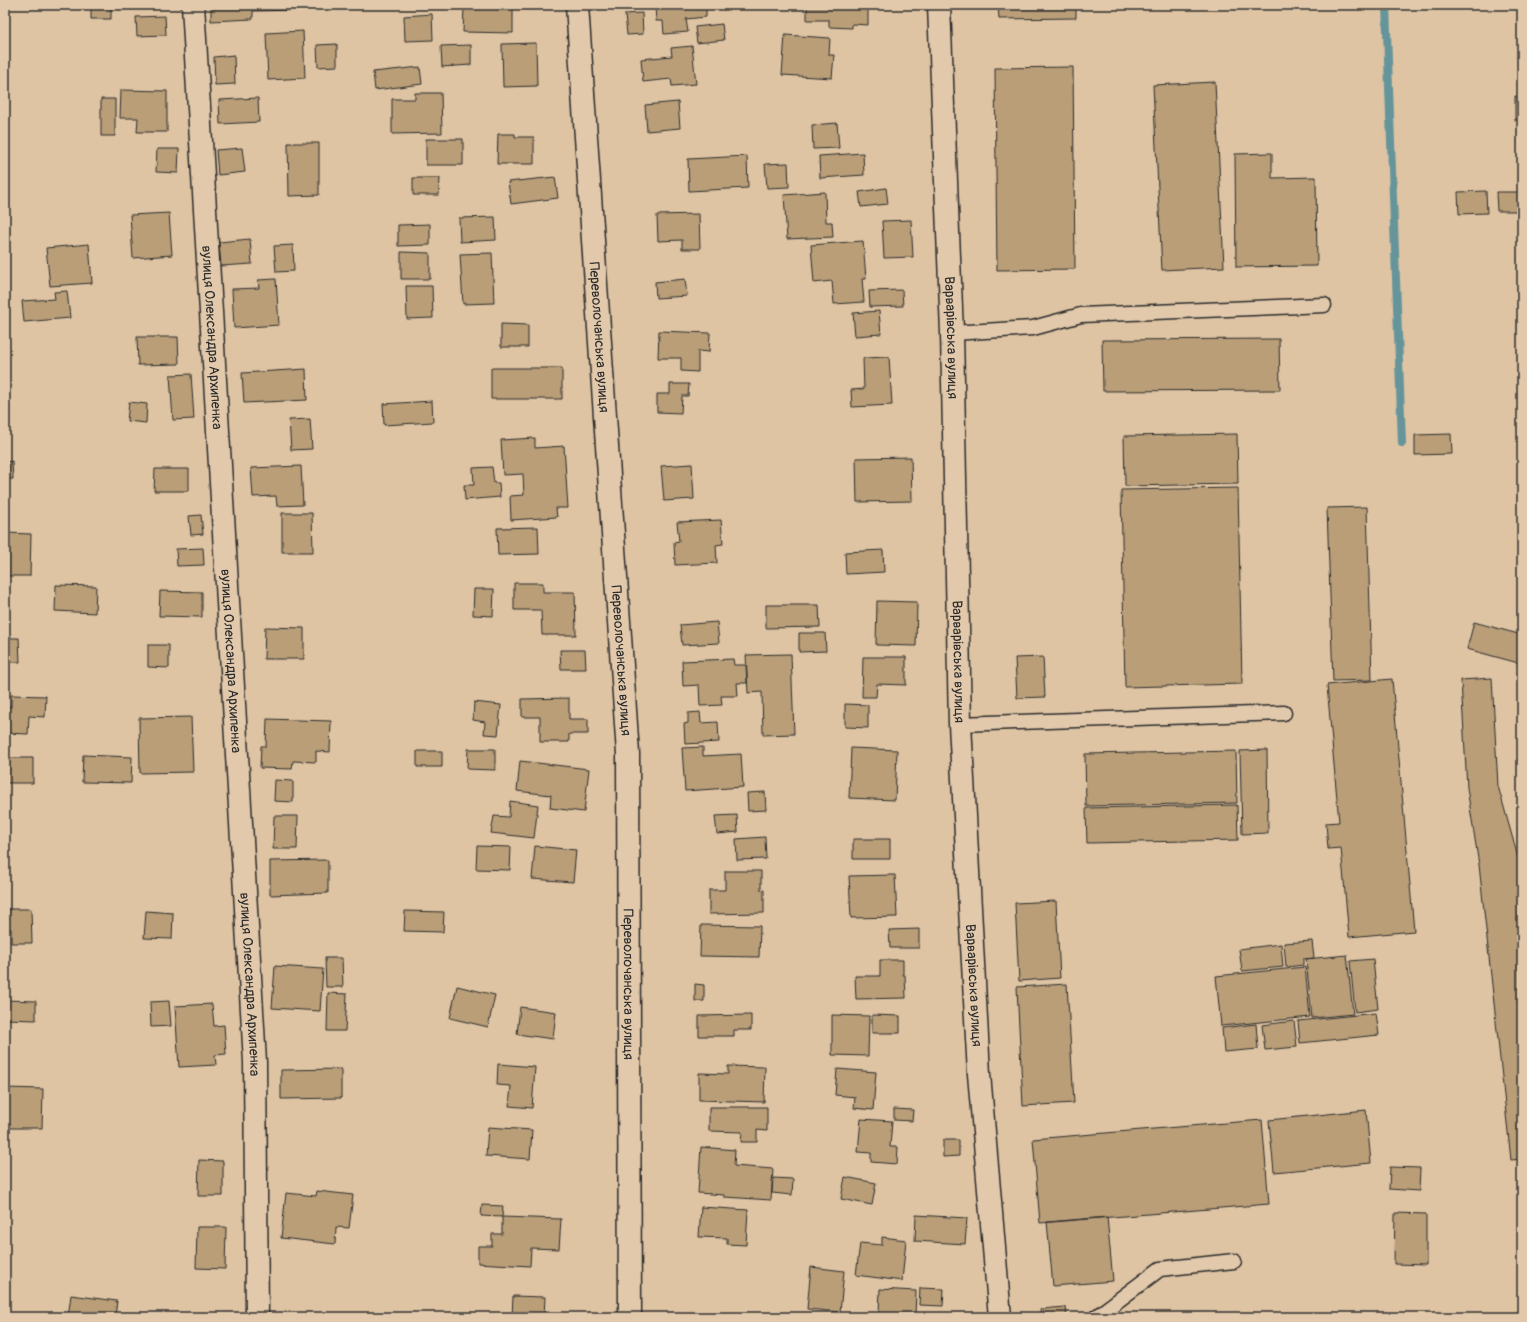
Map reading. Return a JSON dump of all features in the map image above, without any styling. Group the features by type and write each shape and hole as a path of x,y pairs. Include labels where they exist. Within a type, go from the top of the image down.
{"street":[{"name":"вулиця Олександра Архипенка","path":"193,5 254,1062 257,1317"},
{"name":"Переволочанська вулиця","path":"577,5 628,754 630,1317"},
{"name":"Варварівська вулиця","path":"939,5 952,333 960,724 979,1074 1000,1317"}],"lane":[{"path":"952,333 1032,328 1081,315 1324,305"},
{"path":"960,724 1284,713"},
{"path":"1096,1317 1160,1268 1234,1261"}],"building":[{"path":"91,5 111,5 111,19 91,19"},
{"path":"211,5 299,5 299,10 253,11 253,19 211,21"},
{"path":"480,5 513,5 513,33 463,32 464,7 480,7"},
{"path":"637,5 706,5 706,17 686,19 688,32 664,34 663,21 656,21 655,6 637,7"},
{"path":"807,5 868,5 868,25 852,24 852,28 829,27 829,20 807,20"},
{"path":"998,5 1076,5 1076,18 999,19"},
{"path":"642,13 643,34 627,35 625,14"},
{"path":"432,14 433,40 405,41 404,16"},
{"path":"165,16 166,35 137,36 136,17"},
{"path":"722,24 724,40 697,43 695,27"},
{"path":"303,31 305,78 268,80 266,33"},
{"path":"785,35 830,38 829,55 834,55 832,78 782,75"},
{"path":"536,43 537,86 503,87 502,44"},
{"path":"337,44 337,66 318,67 317,45"},
{"path":"471,45 471,65 442,67 441,46"},
{"path":"692,46 696,84 672,86 671,79 643,82 641,59 672,56 671,48"},
{"path":"234,55 235,84 215,85 214,57"},
{"path":"420,67 422,84 375,90 373,72"},
{"path":"1073,67 1075,269 997,270 995,68"},
{"path":"1215,82 1224,267 1162,270 1153,85"},
{"path":"121,90 167,91 167,132 137,132 138,118 120,118"},
{"path":"415,93 441,93 442,133 392,134 392,99 415,99"},
{"path":"1515,96 1522,97 1522,120 1515,120"},
{"path":"258,98 259,122 220,124 219,100"},
{"path":"101,99 115,99 115,136 101,136"},
{"path":"678,102 680,128 647,131 645,105"},
{"path":"837,123 839,148 813,149 812,125"},
{"path":"498,134 515,134 515,137 534,137 534,164 497,164"},
{"path":"426,139 463,139 463,165 426,165"},
{"path":"288,143 319,143 319,195 289,196"},
{"path":"242,148 245,172 218,175 216,150"},
{"path":"157,149 179,149 178,173 156,172"},
{"path":"863,153 864,175 820,178 819,156"},
{"path":"1272,153 1272,178 1316,177 1317,266 1236,267 1235,154"},
{"path":"747,156 748,188 689,191 688,159"},
{"path":"788,163 789,187 767,188 765,164"},
{"path":"555,177 558,198 511,204 508,182"},
{"path":"413,178 440,178 439,195 413,195"},
{"path":"886,188 888,204 861,207 859,192"},
{"path":"1486,191 1487,213 1459,214 1458,192"},
{"path":"825,192 826,222 832,222 833,237 787,239 784,195"},
{"path":"1496,192 1522,192 1522,211 1497,211"},
{"path":"169,213 172,255 133,258 130,215"},
{"path":"699,214 700,249 682,249 682,240 658,241 657,215"},
{"path":"495,217 496,240 460,242 459,218"},
{"path":"911,220 913,257 884,258 882,221"},
{"path":"430,224 430,245 398,246 398,225"},
{"path":"250,239 252,264 221,266 219,242"},
{"path":"863,241 866,279 862,279 864,302 834,304 832,281 814,283 811,245"},
{"path":"89,244 92,283 50,286 46,248"},
{"path":"293,245 294,271 276,272 274,246"},
{"path":"401,252 430,253 430,279 401,279"},
{"path":"492,253 494,303 463,304 460,254"},
{"path":"276,279 279,325 234,328 232,289 259,288 258,280"},
{"path":"685,279 687,296 656,298 655,282"},
{"path":"406,286 432,286 433,318 407,319"},
{"path":"902,290 903,306 870,307 869,291"},
{"path":"67,291 70,318 24,322 22,301 55,299 54,292"},
{"path":"879,311 881,334 855,336 853,313"},
{"path":"501,324 528,325 528,347 501,347"},
{"path":"659,331 710,333 709,352 698,351 698,372 681,371 681,358 658,358"},
{"path":"137,337 178,337 179,364 138,365"},
{"path":"1279,339 1280,390 1103,391 1102,340"},
{"path":"889,357 892,405 852,407 851,390 864,389 863,358"},
{"path":"491,368 562,368 562,399 491,399"},
{"path":"306,369 307,400 244,403 242,373"},
{"path":"191,374 194,419 173,420 170,375"},
{"path":"670,384 689,384 688,396 682,396 681,413 657,412 657,394 670,394"},
{"path":"432,401 433,422 384,425 383,404"},
{"path":"129,402 147,404 146,423 127,421"},
{"path":"310,419 312,449 291,450 289,420"},
{"path":"1237,434 1238,484 1125,486 1124,436"},
{"path":"1451,434 1452,454 1415,455 1415,435"},
{"path":"535,438 535,448 564,446 568,508 556,508 557,517 511,520 510,496 524,495 523,474 503,475 501,440"},
{"path":"911,457 912,501 857,502 856,458"},
{"path":"12,461 13,479 5,479 5,462"},
{"path":"692,464 694,499 664,501 661,466"},
{"path":"301,466 303,505 277,506 276,496 253,497 251,468"},
{"path":"492,467 494,483 499,483 500,497 465,500 464,485 474,485 473,468"},
{"path":"155,469 189,469 189,491 154,491"},
{"path":"1238,488 1242,684 1125,687 1121,490"},
{"path":"1367,507 1372,680 1333,681 1327,508"},
{"path":"282,513 312,513 313,552 282,552"},
{"path":"201,515 203,534 191,535 189,516"},
{"path":"721,520 723,544 716,545 717,563 675,565 674,542 679,541 677,522"},
{"path":"538,527 539,554 498,555 497,528"},
{"path":"5,533 31,534 30,576 5,576"},
{"path":"203,548 204,565 177,566 176,549"},
{"path":"883,550 884,572 846,574 845,552"},
{"path":"514,583 543,583 543,592 575,592 576,635 542,635 541,610 514,610"},
{"path":"56,585 96,586 95,613 55,611"},
{"path":"474,589 494,589 493,616 473,615"},
{"path":"160,591 202,592 202,617 159,616"},
{"path":"877,601 917,602 916,646 876,645"},
{"path":"766,605 819,605 820,627 766,628"},
{"path":"717,622 719,643 682,645 680,625"},
{"path":"1474,622 1522,635 1522,664 1467,649"},
{"path":"265,627 304,628 304,659 264,659"},
{"path":"799,633 825,633 826,651 799,652"},
{"path":"5,638 19,638 20,662 5,662"},
{"path":"148,645 169,645 169,668 148,667"},
{"path":"560,650 585,650 586,669 561,669"},
{"path":"791,654 794,734 763,735 762,692 748,693 746,655"},
{"path":"863,657 906,657 906,685 877,684 876,697 862,697"},
{"path":"1043,657 1045,697 1017,698 1015,658"},
{"path":"733,659 734,665 746,665 747,683 737,683 738,696 721,696 722,705 700,706 699,685 683,686 682,661"},
{"path":"1492,678 1498,786 1519,861 1522,884 1522,1159 1511,1160 1479,865 1467,788 1461,680"},
{"path":"1392,679 1414,931 1349,937 1341,848 1328,849 1326,823 1339,822 1327,685"},
{"path":"11,695 46,696 45,717 29,716 28,734 5,733 5,706 11,707"},
{"path":"569,698 569,719 588,719 588,734 569,734 569,742 540,742 540,717 522,717 522,699"},
{"path":"1520,701 1522,701 1522,756 1521,750"},
{"path":"474,702 501,705 498,735 484,734 485,722 473,720"},
{"path":"845,704 868,705 868,728 845,727"},
{"path":"700,712 701,723 718,722 719,742 685,744 684,724 688,723 688,713"},
{"path":"191,717 193,772 140,773 139,718"},
{"path":"267,719 331,721 330,752 316,751 316,762 293,761 292,769 260,768 261,746 266,746"},
{"path":"703,747 703,756 741,754 743,787 685,791 682,748"},
{"path":"851,748 897,750 895,800 849,798"},
{"path":"468,749 495,749 495,770 467,769"},
{"path":"1267,750 1268,833 1242,834 1240,751"},
{"path":"417,751 442,751 442,767 417,767"},
{"path":"1236,751 1237,803 1086,806 1085,754"},
{"path":"83,755 132,757 131,783 82,782"},
{"path":"5,758 33,758 33,783 5,783"},
{"path":"520,761 589,769 584,812 550,808 551,795 517,791"},
{"path":"275,780 293,781 293,802 274,801"},
{"path":"5,791 7,791 7,813 5,813"},
{"path":"765,792 766,810 748,811 747,793"},
{"path":"510,801 538,805 534,838 491,833 494,816 509,817"},
{"path":"1237,805 1238,840 1087,843 1086,808"},
{"path":"737,815 738,832 717,834 715,816"},
{"path":"274,816 298,816 297,849 273,849"},
{"path":"5,820 6,851 5,851"},
{"path":"765,837 766,859 737,860 736,839"},
{"path":"853,839 890,839 890,859 853,859"},
{"path":"477,846 511,847 510,870 476,869"},
{"path":"535,846 576,850 573,882 532,879"},
{"path":"328,860 328,893 270,895 270,861"},
{"path":"725,871 761,871 761,890 764,890 764,913 709,914 709,890 725,890"},
{"path":"895,875 897,917 851,918 849,876"},
{"path":"1056,901 1060,978 1019,981 1015,903"},
{"path":"5,909 31,909 32,943 11,943 11,929 5,929"},
{"path":"146,911 173,913 172,939 144,938"},
{"path":"405,911 444,912 443,932 404,931"},
{"path":"701,925 760,926 759,957 700,956"},
{"path":"919,929 919,948 890,948 889,930"},
{"path":"1312,941 1314,958 1303,959 1303,965 1286,967 1284,943"},
{"path":"1281,944 1283,967 1242,971 1239,949"},
{"path":"1347,955 1353,1014 1312,1018 1306,959"},
{"path":"325,958 342,958 343,987 326,987"},
{"path":"1373,959 1378,1009 1355,1012 1350,961"},
{"path":"880,960 903,960 906,998 856,999 855,976 880,976"},
{"path":"275,966 323,969 320,1011 272,1008"},
{"path":"1305,967 1310,1017 1221,1026 1216,976"},
{"path":"695,984 704,985 704,1001 695,1001"},
{"path":"1067,984 1074,1103 1023,1106 1017,987"},
{"path":"457,986 495,995 488,1027 450,1018"},
{"path":"328,993 347,994 345,1031 327,1031"},
{"path":"5,1000 36,1001 36,1020 5,1019"},
{"path":"169,1001 171,1026 151,1027 150,1002"},
{"path":"212,1004 214,1026 224,1025 226,1054 215,1055 216,1065 179,1067 175,1006"},
{"path":"520,1007 556,1012 553,1039 517,1034"},
{"path":"1376,1013 1379,1035 1300,1043 1298,1021"},
{"path":"751,1015 751,1030 734,1030 734,1036 699,1036 699,1016"},
{"path":"832,1015 869,1016 868,1056 832,1055"},
{"path":"872,1015 900,1016 900,1033 872,1033"},
{"path":"1294,1021 1297,1047 1265,1050 1262,1025"},
{"path":"1256,1024 1258,1049 1224,1052 1222,1028"},
{"path":"498,1064 535,1067 532,1108 509,1106 511,1086 497,1085"},
{"path":"728,1066 765,1067 764,1102 699,1100 699,1073 728,1074"},
{"path":"341,1069 341,1098 281,1099 281,1070"},
{"path":"837,1069 876,1072 873,1110 854,1108 855,1097 835,1095"},
{"path":"5,1088 43,1089 42,1128 5,1128"},
{"path":"709,1107 767,1107 767,1131 757,1130 757,1142 741,1142 742,1132 709,1131"},
{"path":"894,1109 913,1110 912,1121 894,1120"},
{"path":"1366,1110 1371,1163 1274,1172 1269,1120"},
{"path":"861,1119 892,1121 890,1147 898,1147 897,1164 871,1162 871,1153 858,1152"},
{"path":"1262,1120 1269,1204 1040,1223 1033,1139"},
{"path":"488,1127 532,1130 530,1159 486,1156"},
{"path":"943,1140 959,1140 959,1156 943,1157"},
{"path":"701,1147 735,1150 734,1166 773,1169 771,1200 724,1197 724,1195 698,1193"},
{"path":"199,1160 223,1161 223,1196 198,1196"},
{"path":"1390,1167 1420,1168 1419,1191 1389,1189"},
{"path":"845,1177 876,1183 872,1205 841,1199"},
{"path":"773,1178 793,1179 792,1195 772,1193"},
{"path":"317,1191 353,1195 349,1228 336,1227 335,1244 281,1238 286,1193 316,1196"},
{"path":"482,1205 503,1206 502,1217 481,1216"},
{"path":"701,1207 748,1210 746,1245 727,1244 727,1238 699,1237"},
{"path":"1395,1213 1426,1214 1426,1265 1394,1264"},
{"path":"916,1215 967,1218 965,1244 915,1241"},
{"path":"502,1217 561,1219 559,1249 531,1248 530,1266 478,1263 478,1246 492,1246 492,1234 502,1234"},
{"path":"1107,1217 1113,1281 1053,1286 1047,1222"},
{"path":"197,1227 226,1227 225,1269 196,1268"},
{"path":"882,1237 906,1240 902,1281 856,1275 860,1243 882,1245"},
{"path":"811,1267 844,1271 840,1312 807,1309"},
{"path":"920,1288 944,1289 943,1306 919,1305"},
{"path":"880,1289 916,1291 915,1316 879,1314"},
{"path":"71,1295 117,1301 115,1317 68,1317"},
{"path":"513,1296 545,1297 544,1317 512,1317"},
{"path":"1066,1307 1067,1317 1041,1317 1040,1309"}],"waterway":[{"path":"1386,5 1402,443"}]}
